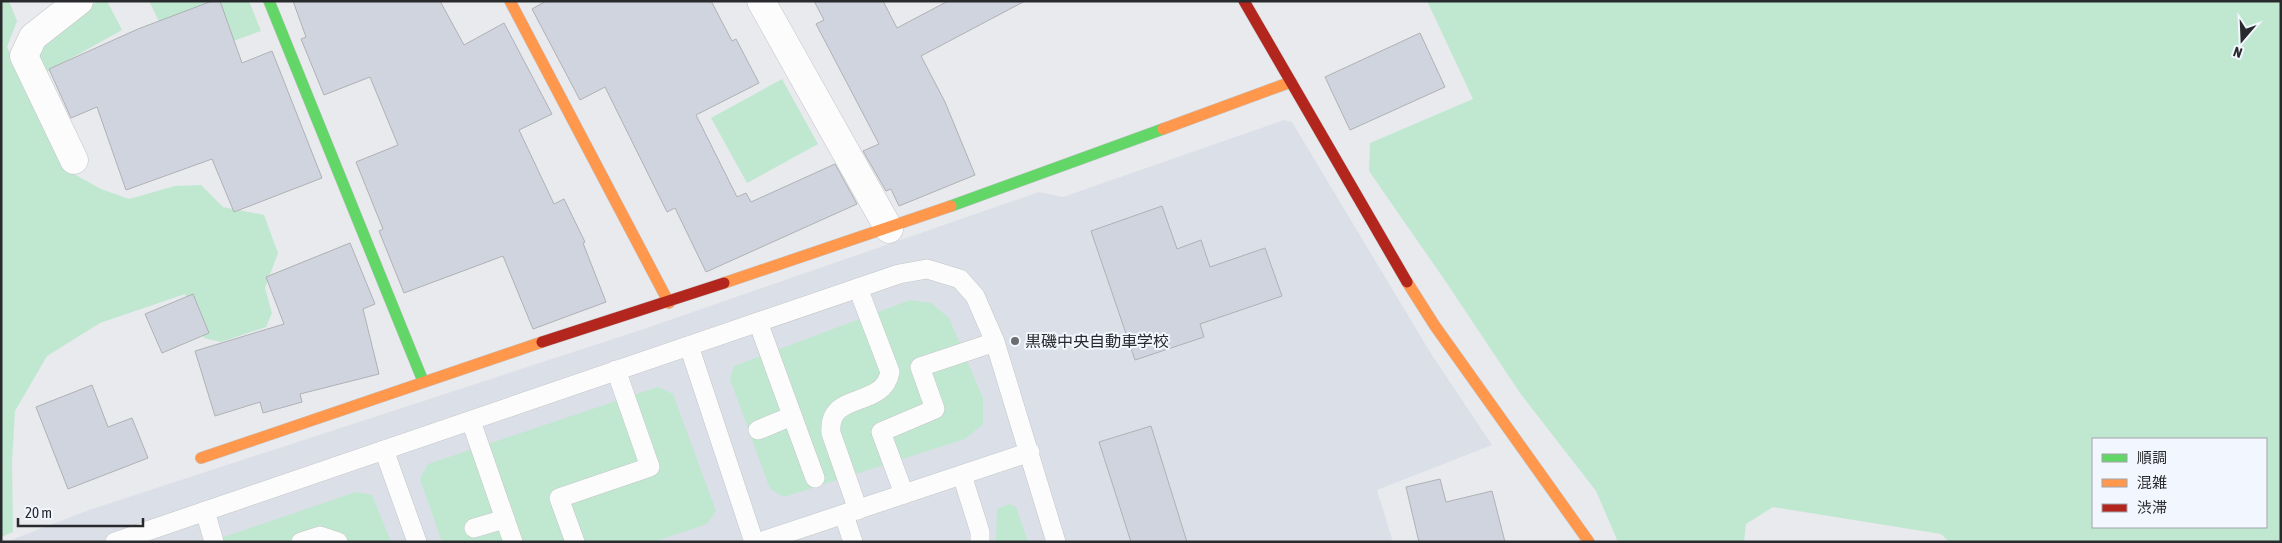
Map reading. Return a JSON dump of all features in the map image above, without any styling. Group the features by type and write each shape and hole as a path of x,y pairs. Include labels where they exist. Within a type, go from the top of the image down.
{"street":[{"path":"74,160 24,56 33,37 79,1"},
{"path":"269,1 423,381"},
{"path":"510,1 669,303"},
{"path":"760,1 889,229"},
{"path":"1244,1 1398,267 1435,326 1589,542"},
{"path":"201,458 423,381 669,303 889,229 1291,82"}],"lane":[{"path":"115,542 899,274 926,269 960,278 975,296 995,342 1056,542"},
{"path":"853,542 851,512 830,433 830,423 841,407 878,392 888,383 890,372 858,288"},
{"path":"758,322 815,478"},
{"path":"904,494 881,432 935,408 920,367 995,342"},
{"path":"689,346 754,542"},
{"path":"575,542 559,498 650,467 616,370"},
{"path":"758,430 792,416"},
{"path":"471,421 513,542"},
{"path":"384,450 417,542"},
{"path":"760,542 1030,452"},
{"path":"962,475 980,532 980,542"},
{"path":"205,511 214,542"},
{"path":"474,528 505,519"},
{"path":"301,542 320,536 338,542"}],"shaded area":[{"name":"黒磯中央自動車学校","path":"1284,120 1292,122 1430,352 1492,445 1377,490 1393,542 6,542 89,510 641,330 1039,192 1063,197"}],"green space":[{"path":"1,1 9,1 17,21 7,47 72,173 101,189 129,199 175,186 201,185 223,207 264,215 278,253 265,288 272,313 266,327 221,342 204,338 185,294 100,323 47,356 15,411 12,462 13,532 1,537"},
{"path":"98,1 107,1 122,30 43,74 33,52 45,40"},
{"path":"149,1 249,1 261,31 178,61"},
{"path":"1427,1 2281,1 2281,542 1949,542 1941,534 1773,507 1746,524 1744,542 1618,542 1596,491 1520,393 1369,171 1370,143 1473,99"},
{"path":"782,79 818,144 747,183 711,118"},
{"path":"910,300 931,303 949,318 983,398 983,424 965,439 784,497 770,489 730,379 734,366"},
{"path":"658,387 673,394 716,511 707,524 653,542 442,542 420,479 428,464"},
{"path":"356,492 372,495 391,542 209,542"},
{"path":"1009,504 1016,507 1028,542 996,542 997,509"}],"building":[{"path":"212,1 220,1 242,63 272,51 322,178 234,212 212,159 126,190 97,107 71,118 49,69 138,29"},
{"path":"293,1 440,1 464,45 504,23 552,114 519,130 554,204 564,199 585,242 583,243 606,302 533,329 503,256 404,293 379,231 383,229 356,162 398,145 370,77 324,95 301,39 306,37"},
{"path":"546,1 711,1 732,41 736,39 759,83 696,115 737,197 746,193 751,202 835,164 857,204 706,272 675,208 667,212 605,87 580,100 532,9"},
{"path":"814,1 883,1 897,28 948,1 1025,1 921,56 945,102 975,175 899,206 891,189 886,191 863,151 879,144 816,24 824,20"},
{"path":"1420,33 1445,87 1350,130 1325,77"},
{"path":"1162,206 1177,249 1201,240 1210,267 1265,248 1282,296 1200,324 1204,337 1135,360 1091,231"},
{"path":"350,243 375,304 363,309 379,374 300,394 302,402 263,413 260,402 215,416 195,351 284,324 266,277"},
{"path":"193,294 209,333 162,353 145,314"},
{"path":"92,385 108,427 132,418 148,458 68,489 36,407"},
{"path":"1151,426 1187,542 1131,542 1099,442"},
{"path":"1440,479 1446,502 1492,491 1505,542 1419,542 1406,487"}],"traffic: fast":[{"path":"269,1 423,381"},
{"path":"951,206 1163,129"}],"traffic: slow":[{"path":"510,1 669,303"},
{"path":"1163,129 1291,82"},
{"path":"724,283 951,206"},
{"path":"1407,282 1435,326 1589,542"},
{"path":"201,458 542,342"}],"traffic: jam":[{"path":"1244,1 1407,282"},
{"path":"542,342 724,283"}],"place":[{"name":"黒磯中央自動車学校","path":"1015,341"}]}
